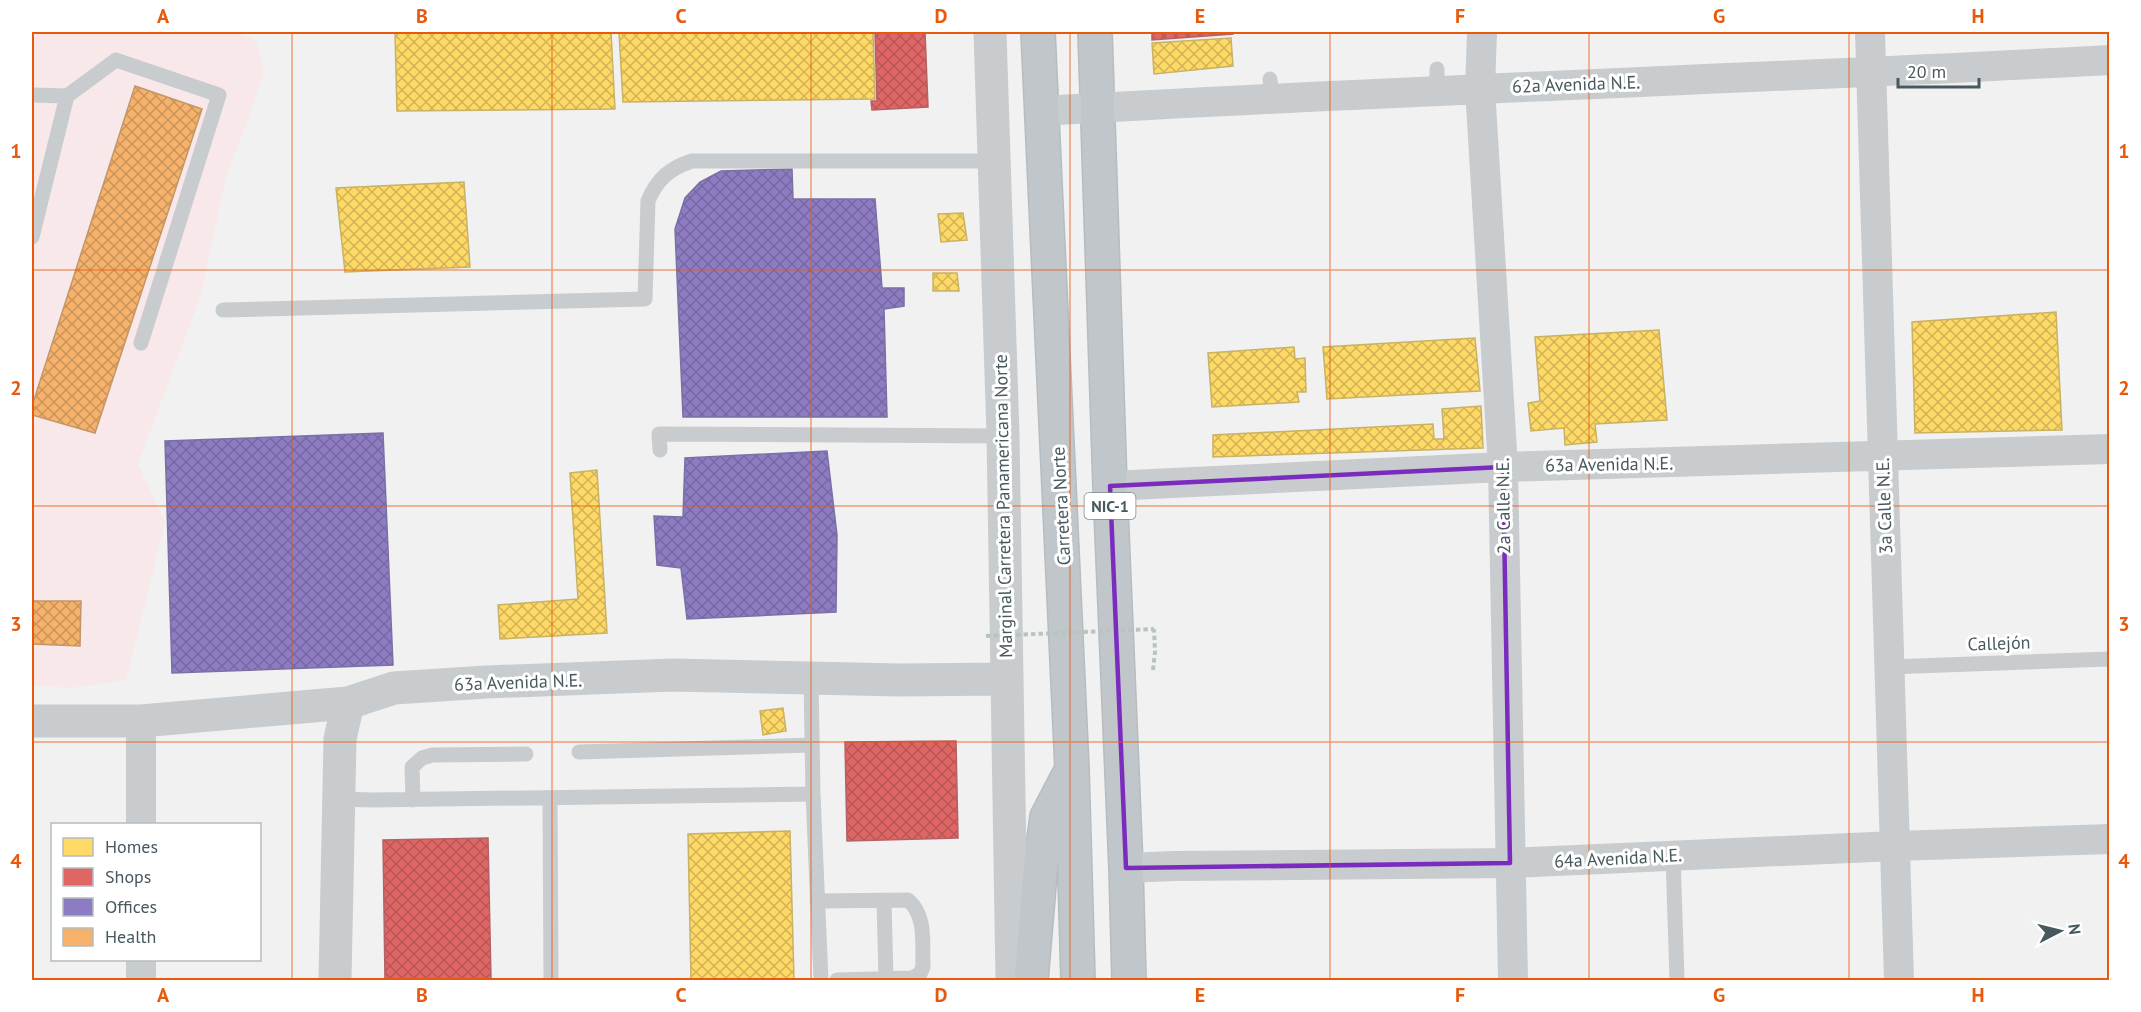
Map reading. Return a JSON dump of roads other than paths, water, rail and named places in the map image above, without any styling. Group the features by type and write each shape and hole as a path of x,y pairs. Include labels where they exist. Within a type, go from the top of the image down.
{"highway":[{"name":"Carretera Norte","path":"1038,32 1072,769 1078,981"},
{"name":"NIC-1","path":"1095,32 1129,981"},
{"path":"1031,981 1047,817 1072,769"}],"street":[{"name":"Marginal Carretera Panamericana Norte","path":"990,32 1003,436 1012,981"},
{"name":"2a Calle N.E.","path":"1482,32 1480,88 1503,467 1513,981"},
{"name":"3a Calle N.E.","path":"1870,32 1899,981"},
{"name":"62a Avenida N.E.","path":"1042,111 1271,89 1437,79 1480,88 2109,60"},
{"name":"63a Avenida N.E.","path":"1110,486 1503,467 2109,449"},
{"name":"63a Avenida N.E.","path":"32,721 141,721 348,703 394,688 486,682 673,675 899,680 1007,679"},
{"path":"334,981 340,739 348,703"},
{"path":"141,721 141,823"},
{"name":"64a Avenida N.E.","path":"1126,868 1510,863 2109,839"},
{"path":"141,961 141,981"}],"lane":[{"path":"32,95 68,96 116,60 219,95 141,343"},
{"path":"32,237 68,96"},
{"path":"222,310 645,299 648,201 654,187 676,166 692,161 994,161"},
{"path":"660,450 659,434 1003,436"},
{"name":"Callejón","path":"1889,666 2109,659"},
{"path":"811,678 813,794 821,981"},
{"path":"579,752 812,745"},
{"path":"413,800 412,766 423,758 432,755 526,754"},
{"path":"339,799 813,794"},
{"path":"549,798 551,981"},
{"path":"1672,856 1677,981"},
{"path":"817,902 908,900 917,908 921,918 923,967 920,974 912,978 837,981"},
{"path":"884,901 886,979"}]}
